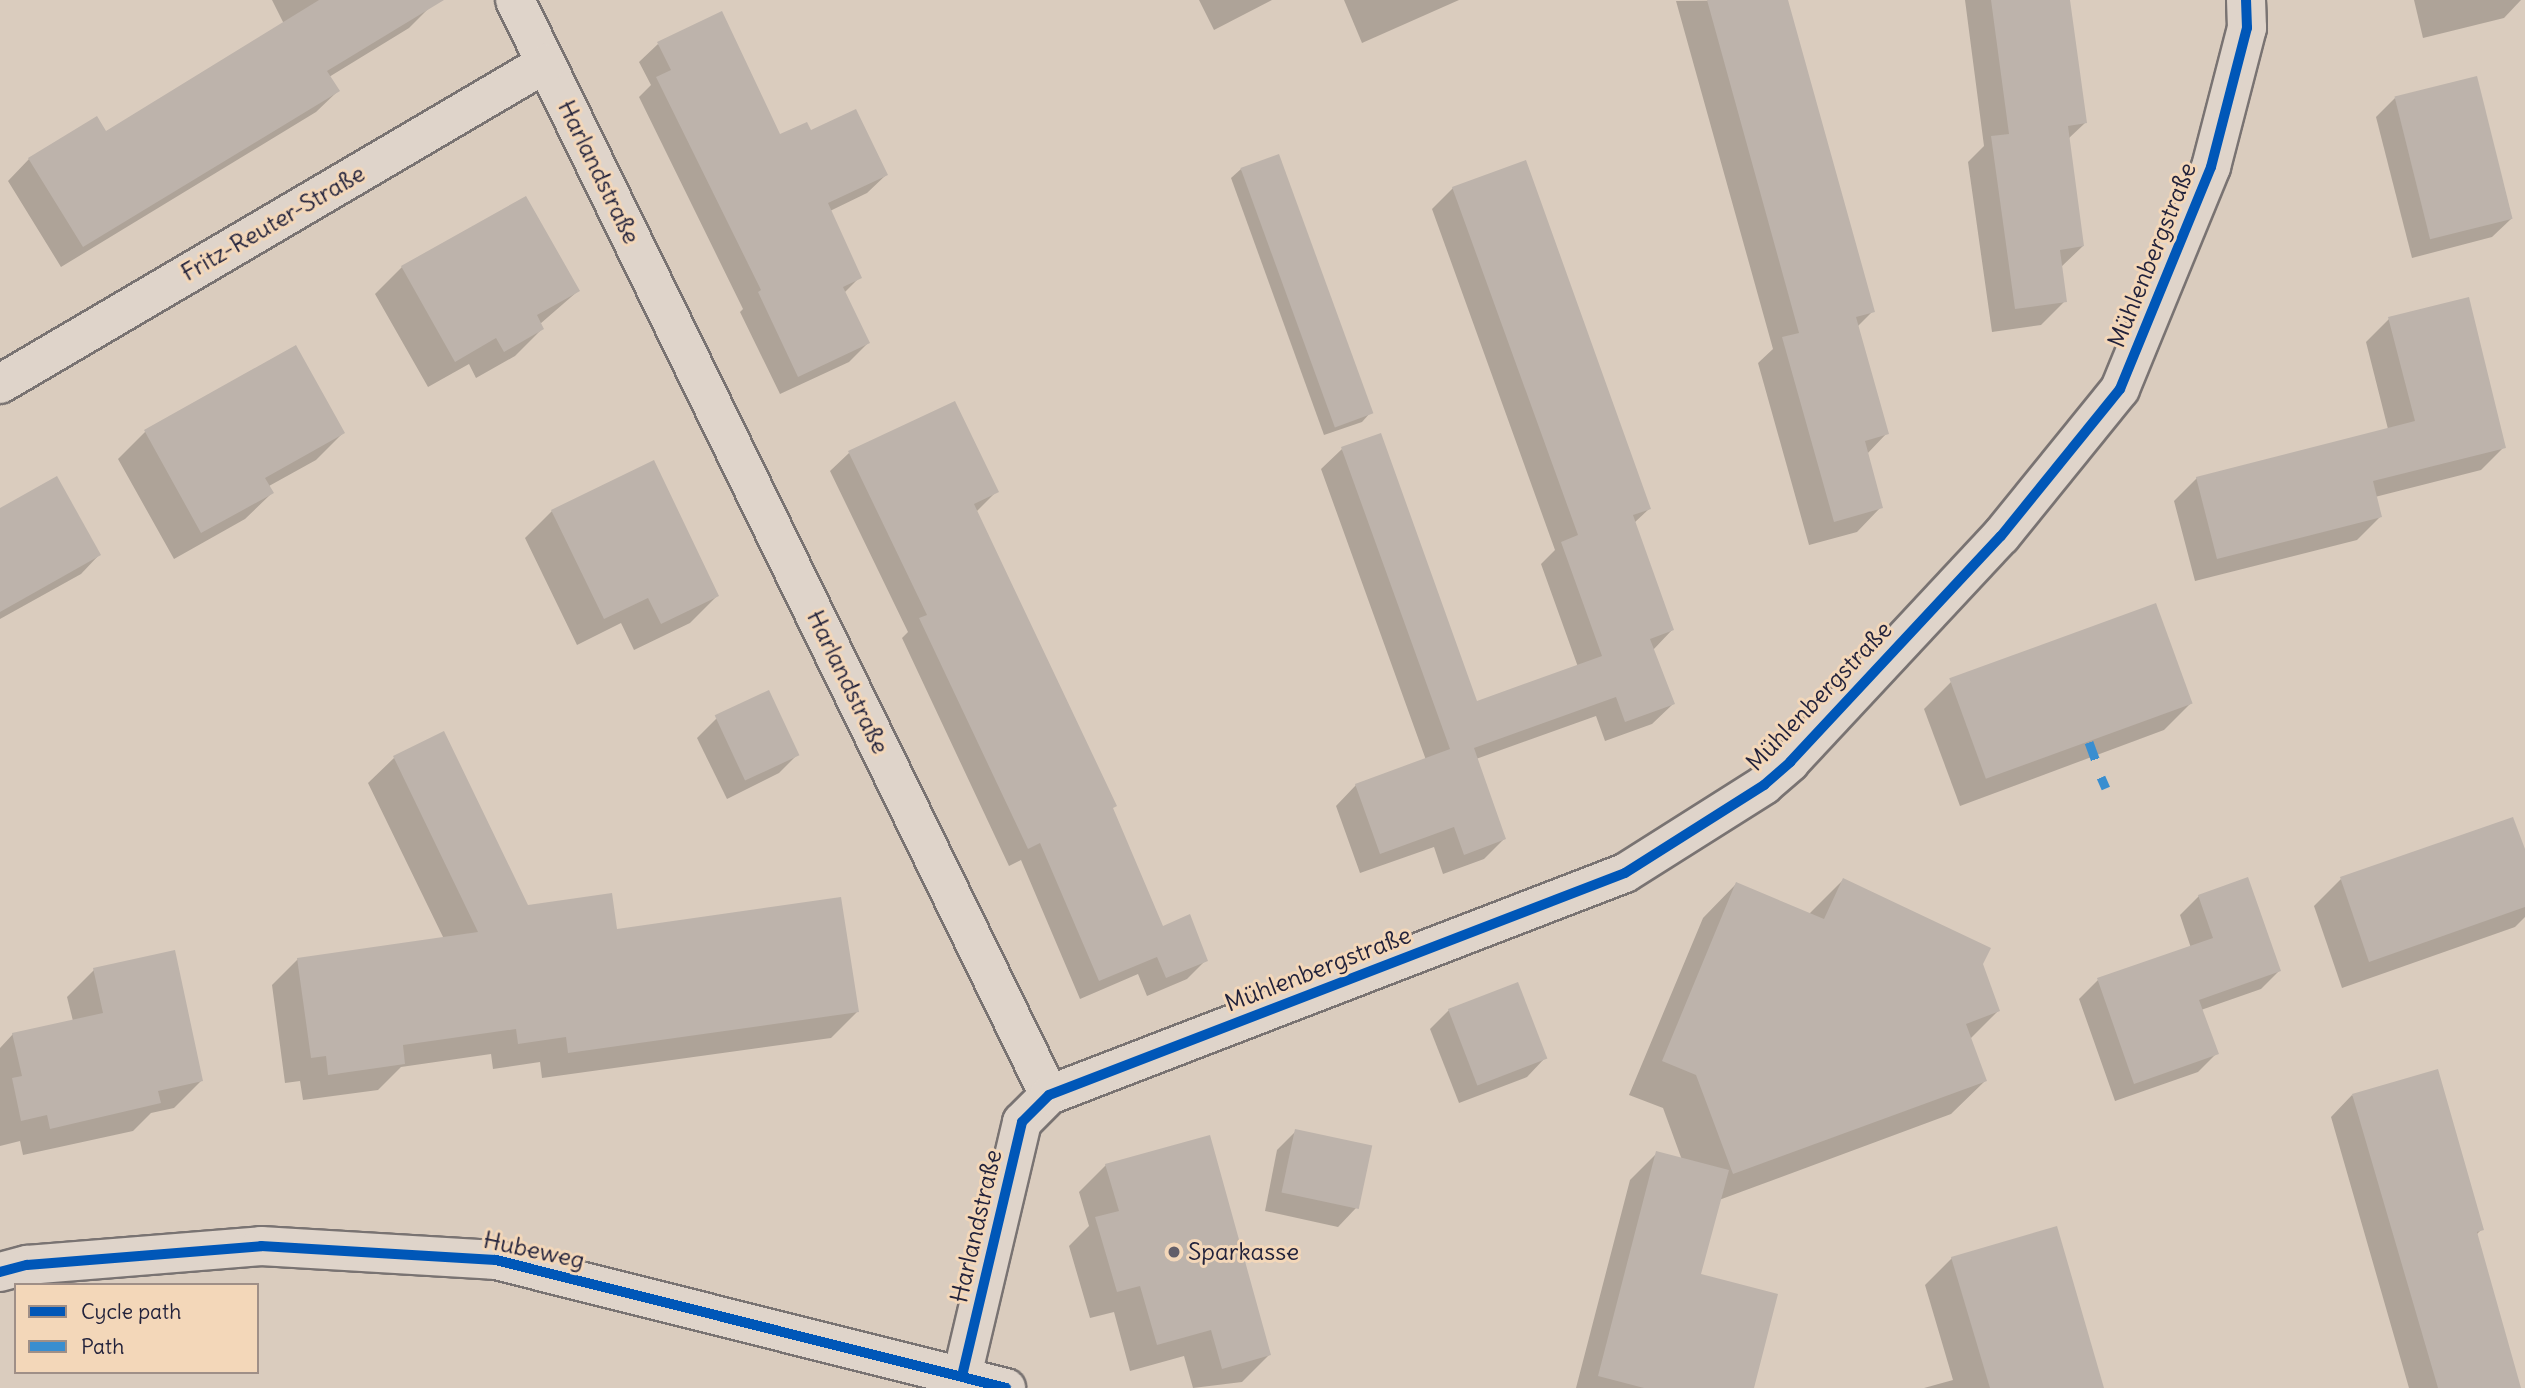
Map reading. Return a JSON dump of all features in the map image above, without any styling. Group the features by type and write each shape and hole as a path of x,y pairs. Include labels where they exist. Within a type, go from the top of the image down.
{"street":[{"name":"Harlandstraße","path":"515,0 1049,1095 1022,1122 962,1376"},
{"name":"Mühlenbergstraße","path":"1049,1095 1625,873 1764,785 1790,762 2001,536 2120,389 2211,167 2247,28 2246,0"},
{"name":"Fritz-Reuter-Straße","path":"0,384 546,63"},
{"name":"Hubeweg","path":"0,1272 27,1265 261,1246 496,1260 1006,1388"}],"building":[{"path":"319,0 444,0 327,71 340,91 83,247 28,158 97,116 106,131"},
{"path":"1707,0 1788,0 1875,312 1856,317 1889,434 1865,441 1883,508 1834,522 1782,337 1799,333"},
{"path":"1991,0 2070,0 2087,123 2068,126 2084,246 2060,250 2067,302 2015,309 1991,136 2009,134"},
{"path":"722,11 780,134 807,122 811,130 856,109 888,175 828,203 862,278 843,287 870,343 798,377 758,292 761,290 656,77 671,70 657,42"},
{"path":"2477,76 2513,219 2430,239 2395,97"},
{"path":"1279,154 1373,413 1335,427 1240,168"},
{"path":"1526,160 1651,509 1633,515 1674,630 1650,639 1675,704 1625,722 1616,697 1474,748 1506,839 1464,855 1454,827 1380,854 1355,784 1450,749 1341,447 1381,433 1477,701 1602,656 1561,542 1578,535 1452,187"},
{"path":"526,196 580,291 537,315 544,329 504,352 496,338 455,362 401,266"},
{"path":"2469,297 2506,448 2373,481 2382,517 2217,559 2196,477 2415,421 2388,317"},
{"path":"296,345 345,433 265,478 274,493 201,533 144,430"},
{"path":"955,401 999,492 974,504 1117,806 1113,808 1163,926 1190,914 1208,961 1166,978 1157,957 1099,981 1040,843 1028,849 919,618 927,615 848,451"},
{"path":"654,460 719,596 661,624 648,598 604,619 551,510"},
{"path":"57,476 101,555 0,612 0,508"},
{"path":"2156,603 2193,704 1986,779 1949,678"},
{"path":"769,690 799,755 745,781 715,715"},
{"path":"444,731 528,905 612,893 617,929 841,897 859,1012 568,1053 566,1037 518,1044 516,1029 403,1045 405,1064 328,1075 326,1056 311,1058 297,958 478,932 393,756"},
{"path":"2513,817 2525,849 2525,907 2369,962 2340,877"},
{"path":"2248,877 2281,971 2199,1000 2219,1054 2134,1084 2097,978 2213,938 2198,895"},
{"path":"1843,878 1991,948 1983,964 2000,1011 1966,1024 1987,1081 1733,1174 1696,1075 1662,1061 1736,882 1824,919"},
{"path":"175,950 203,1081 158,1091 161,1103 50,1129 47,1115 21,1121 12,1078 22,1076 12,1033 103,1013 93,968"},
{"path":"1518,982 1547,1059 1477,1085 1448,1009"},
{"path":"2438,1069 2484,1230 2477,1232 2521,1388 2438,1388 2352,1094"},
{"path":"1295,1129 1372,1145 1359,1209 1281,1193"},
{"name":"Sparkasse","path":"1210,1135 1271,1355 1222,1369 1211,1330 1157,1345 1140,1286 1117,1292 1095,1217 1119,1211 1105,1164"},
{"path":"1656,1151 1729,1170 1701,1274 1778,1294 1754,1388 1644,1388 1598,1376"},
{"path":"2057,1226 2104,1388 1990,1388 1951,1257"}],"marked path":[{"path":"2089,742 2096,761"},
{"path":"2101,777 2106,788"}],"cycle path":[{"path":"962,1376 1022,1122 1049,1095 1625,873 1764,785 1790,762 2001,536 2120,389 2211,167 2247,28 2246,0"},
{"path":"0,1272 27,1265 261,1246 496,1260 1006,1388"}],"place":[{"name":"Sparkasse","path":"1174,1252"}]}
